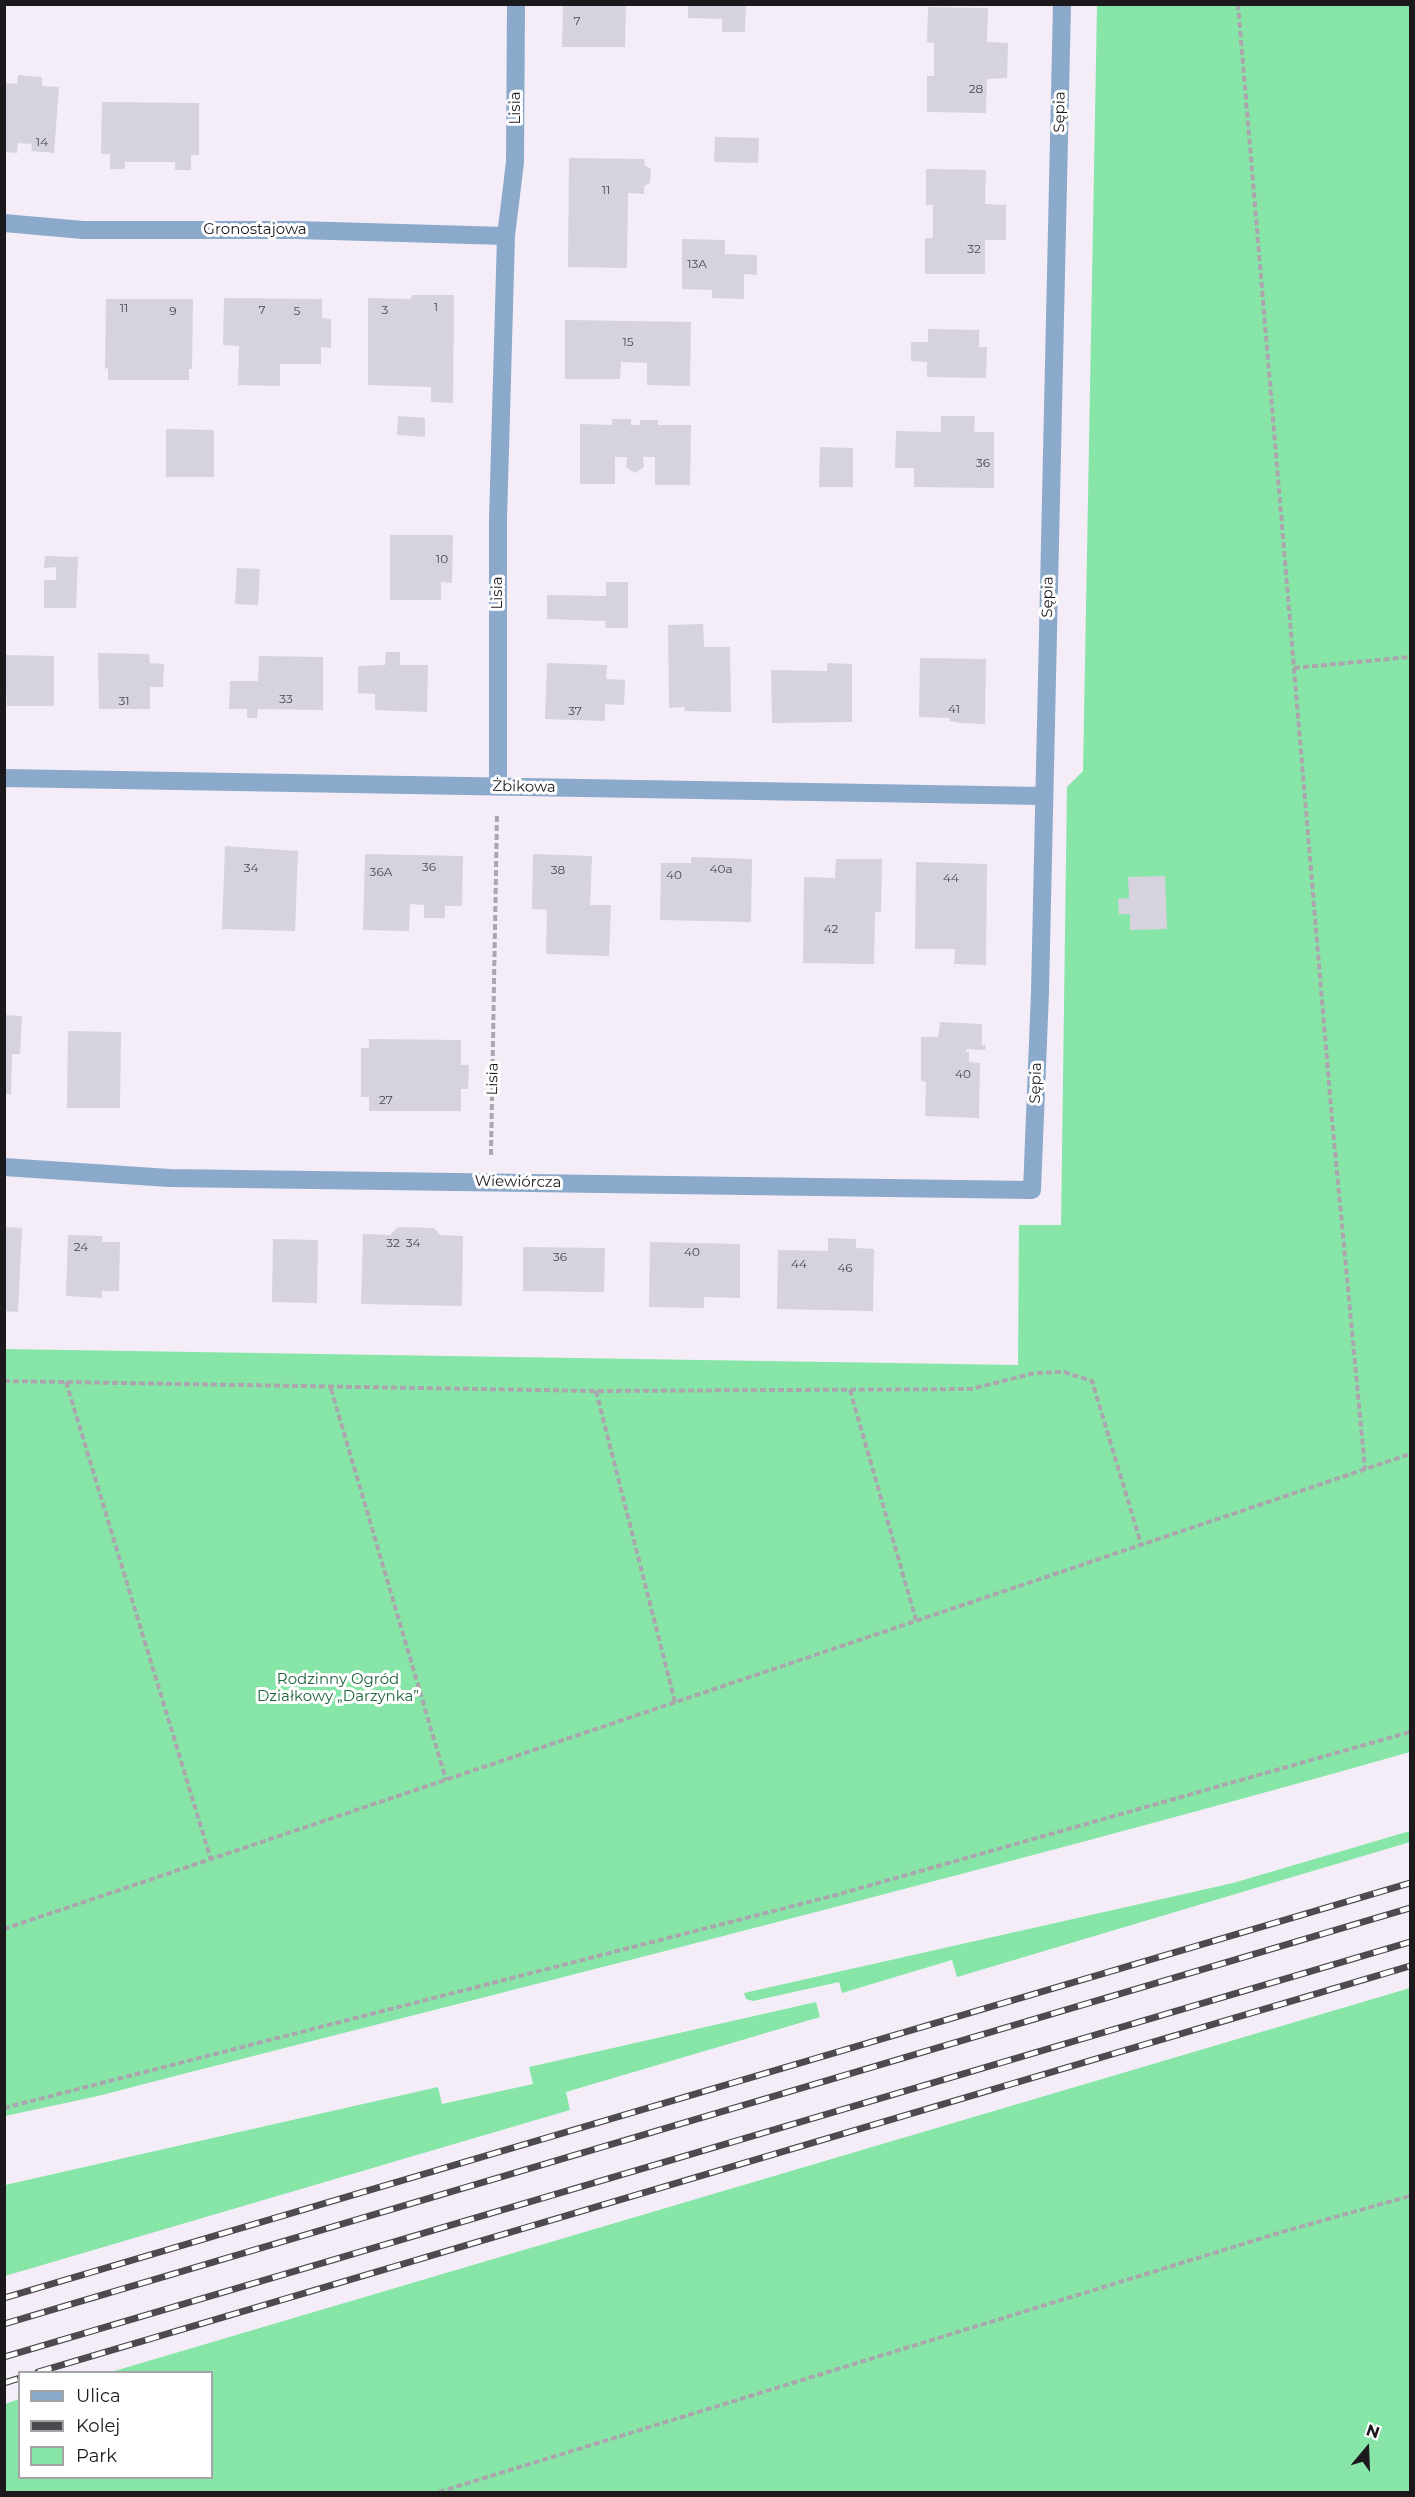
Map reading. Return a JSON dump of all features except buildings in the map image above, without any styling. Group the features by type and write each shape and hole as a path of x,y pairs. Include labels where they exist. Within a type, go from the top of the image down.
{"street":[{"name":"Lisia","path":"498,786 498,520 506,236 515,162 516,4"},
{"name":"Sępia","path":"1032,1190 1040,992 1062,4"},
{"name":"Gronostajowa","path":"4,223 83,230 296,230 506,236"},
{"name":"Żbikowa","path":"4,778 1043,796"},
{"name":"Wiewiórcza","path":"4,1167 169,1178 1032,1190"}],"path":[{"path":"1238,4 1365,1469"},
{"path":"1294,668 1410,657"},
{"name":"Lisia","path":"491,1182 498,786"},
{"path":"4,1381 331,1389 596,1391 971,1389 1045,1372 1064,1372 1092,1381 1141,1544"},
{"path":"66,1382 211,1860"},
{"path":"331,1389 446,1780"},
{"path":"850,1390 916,1620"},
{"path":"596,1391 675,1702"},
{"path":"4,1929 1410,1454"},
{"path":"4,2108 836,1895 1410,1732"},
{"path":"439,2493 1282,2232 1410,2196"}],"green space":[{"name":"Rodzinny Ogród Działkowy „Darzynka”","path":"1097,5 1410,5 1410,1752 1083,1842 755,1928 98,2096 5,2116 5,1349 1018,1365 1019,1225 1061,1225 1067,787 1083,771"},
{"path":"1410,1831 1410,1842 957,1977 952,1960 842,1993 839,1982 753,2001 746,1999 744,1993 1233,1883"},
{"path":"1410,1988 1410,2492 5,2492 5,2404 18,2399 18,2479 213,2479 213,2371 114,2371"},
{"path":"816,2002 820,2017 566,2092 570,2110 5,2276 5,2185 438,2087 442,2104 533,2084 529,2067"}],"railway":[{"path":"4,2298 1410,1883"},
{"path":"4,2324 1410,1908"},
{"path":"4,2357 1410,1942"},
{"path":"41,2371 1410,1966"},
{"path":"4,2383 18,2379"}]}
